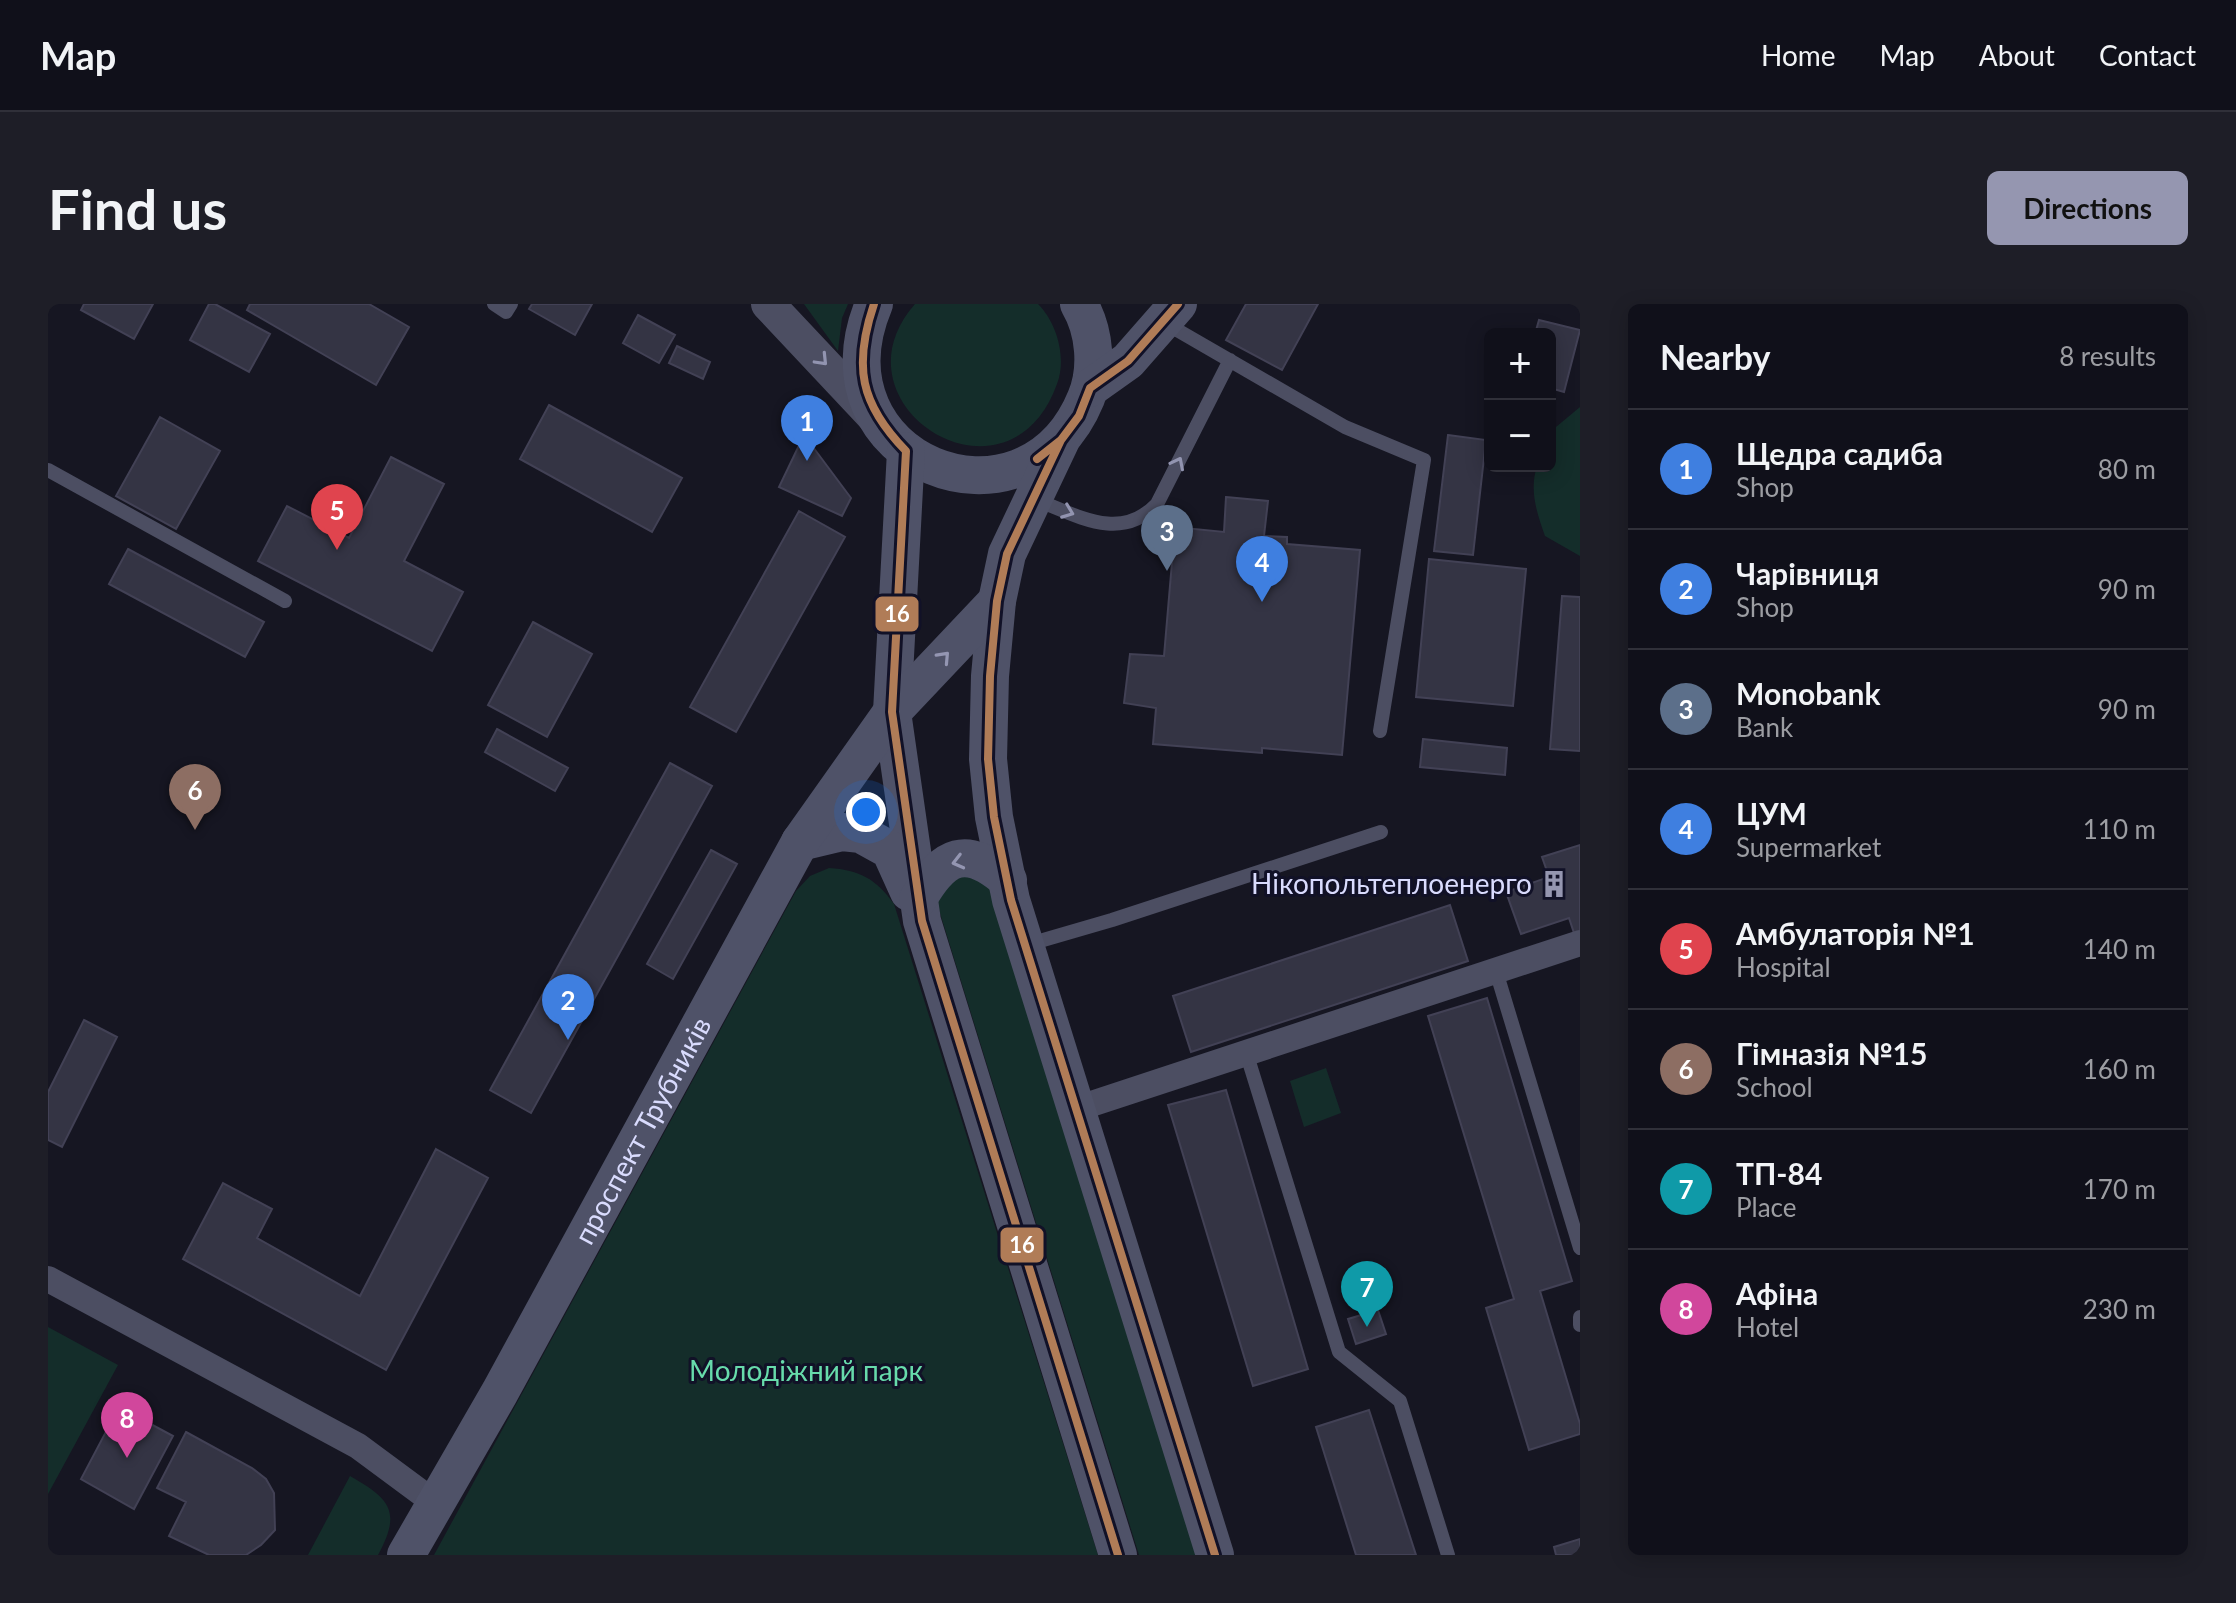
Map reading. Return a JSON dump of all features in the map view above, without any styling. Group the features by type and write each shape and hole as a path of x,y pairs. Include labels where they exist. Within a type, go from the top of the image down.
{"main road":[{"path":"874,304 864,328 860,359 865,391 877,420 906,451 926,464 947,472 994,474 1017,469 1037,459 1061,440"},
{"path":"1079,304 1091,337 1093,363 1090,388 1079,416 1061,440 1007,554 997,601 990,676 988,759 994,817 1026,945 1215,1555"},
{"path":"1090,388 1128,361 1171,313"},
{"path":"906,451 892,712 920,910 1118,1555"},
{"name":"проспект Трубників","path":"406,1555 500,1392 800,842 892,712 997,601"},
{"path":"800,842 842,832 861,834 890,850 920,910"},
{"path":"920,910 933,873 952,859 970,858 991,865 1008,880"}],"street":[{"path":"768,304 877,420"},
{"path":"1076,1109 1580,943"},
{"path":"48,1279 358,1446 435,1503"}],"lane":[{"path":"494,304 506,312 511,304"},
{"path":"1171,313 1230,360 1345,427 1424,460 1380,731"},
{"path":"1033,499 1103,524 1122,525 1145,517 1157,504 1230,360"},
{"path":"48,470 285,601"},
{"path":"1026,945 1381,832"},
{"path":"1496,971 1580,1248"},
{"path":"1246,1052 1339,1352 1400,1401 1448,1555"}],"green space":[{"path":"804,304 848,304 842,318 838,351"},
{"path":"915,304 1038,304 1055,331 1061,363 1057,384 1033,424 1002,443 967,445 934,433 908,410 893,378 894,342"},
{"path":"1580,407 1580,556 1545,536 1537,510 1534,493 1536,472 1556,472 1556,427"},
{"name":"Молодіжний парк","path":"829,868 866,877 881,888 894,904 1098,1555 434,1555 796,891 810,876"},
{"path":"954,873 988,879 1202,1555 1139,1555 935,897"},
{"path":"1326,1068 1341,1113 1304,1127 1290,1081"},
{"path":"48,1327 118,1365 48,1494"},
{"path":"350,1476 375,1492 388,1508 389,1527 378,1555 308,1555"}],"building":[{"path":"84,304 153,304 134,339 81,310"},
{"path":"209,304 215,304 270,334 249,372 190,340"},
{"path":"250,304 369,304 409,327 376,385 247,310"},
{"path":"532,304 592,304 575,335 529,309"},
{"path":"1246,304 1318,304 1282,370 1226,340"},
{"path":"638,315 675,335 659,363 623,343"},
{"path":"1539,320 1580,330 1564,392 1556,390 1556,328 1537,328"},
{"path":"677,346 710,362 703,379 669,363"},
{"path":"549,405 682,478 652,532 520,459"},
{"path":"160,417 220,451 176,529 116,496"},
{"path":"804,435 851,498 842,516 779,487"},
{"path":"1448,435 1484,440 1473,555 1434,551"},
{"path":"391,457 444,484 404,561 463,592 432,651 258,561 287,506 349,538"},
{"path":"1226,497 1268,501 1264,536 1287,537 1287,544 1360,550 1342,755 1262,748 1262,753 1153,744 1156,708 1124,703 1130,654 1164,656 1175,527 1224,532"},
{"path":"799,511 845,537 736,732 690,707"},
{"path":"128,549 264,622 245,657 109,584"},
{"path":"1429,559 1526,569 1513,706 1416,697"},
{"path":"1562,596 1580,597 1580,751 1550,749"},
{"path":"533,622 592,654 547,737 488,705"},
{"path":"497,729 568,768 555,791 485,752"},
{"path":"1423,739 1507,748 1505,775 1420,767"},
{"path":"670,763 712,786 531,1113 490,1090"},
{"name":"Нікопольтеплоенерго","path":"1580,845 1580,935 1575,936 1569,918 1521,934 1506,892 1549,877 1542,857"},
{"path":"711,850 737,864 673,979 647,964"},
{"path":"1450,905 1468,961 1191,1052 1173,996"},
{"path":"1487,998 1572,1281 1540,1291 1580,1424 1580,1434 1529,1450 1486,1308 1514,1299 1428,1016"},
{"path":"84,1020 117,1037 62,1147 48,1140 48,1092"},
{"path":"1226,1090 1308,1369 1253,1386 1168,1105"},
{"path":"436,1149 488,1178 386,1370 183,1259 223,1183 272,1209 257,1238 360,1296"},
{"path":"1378,1310 1386,1334 1356,1344 1348,1319"},
{"path":"119,1407 173,1436 134,1509 81,1479"},
{"path":"1369,1410 1416,1555 1356,1555 1316,1427"},
{"path":"186,1432 252,1468 266,1479 274,1493 275,1530 246,1555 209,1555 169,1536 186,1502 157,1488"},
{"path":"1580,1539 1580,1555 1556,1555 1554,1547"}],"transit line":[{"name":"16","path":"874,304 864,347 865,383 879,417 906,451 892,712 922,921 1118,1555"},
{"name":"16","path":"1037,459 1061,440 1079,416 1090,388 1128,361 1178,304"},
{"name":"16","path":"1061,440 1007,554 997,601 990,676 988,759 994,817 1011,900 1215,1555"}],"place":[{"name":"Щедра садиба","path":"807,461"},
{"name":"Амбулаторія №1","path":"337,550"},
{"name":"Monobank","path":"1167,571"},
{"name":"ЦУМ","path":"1262,602"},
{"name":"Гімназія №15","path":"195,830"},
{"name":"Нікопольтеплоенерго","path":"1554,884"},
{"name":"Чарівниця","path":"568,1040"},
{"name":"ТП-84","path":"1367,1327"},
{"name":"Афіна","path":"127,1458"}]}
